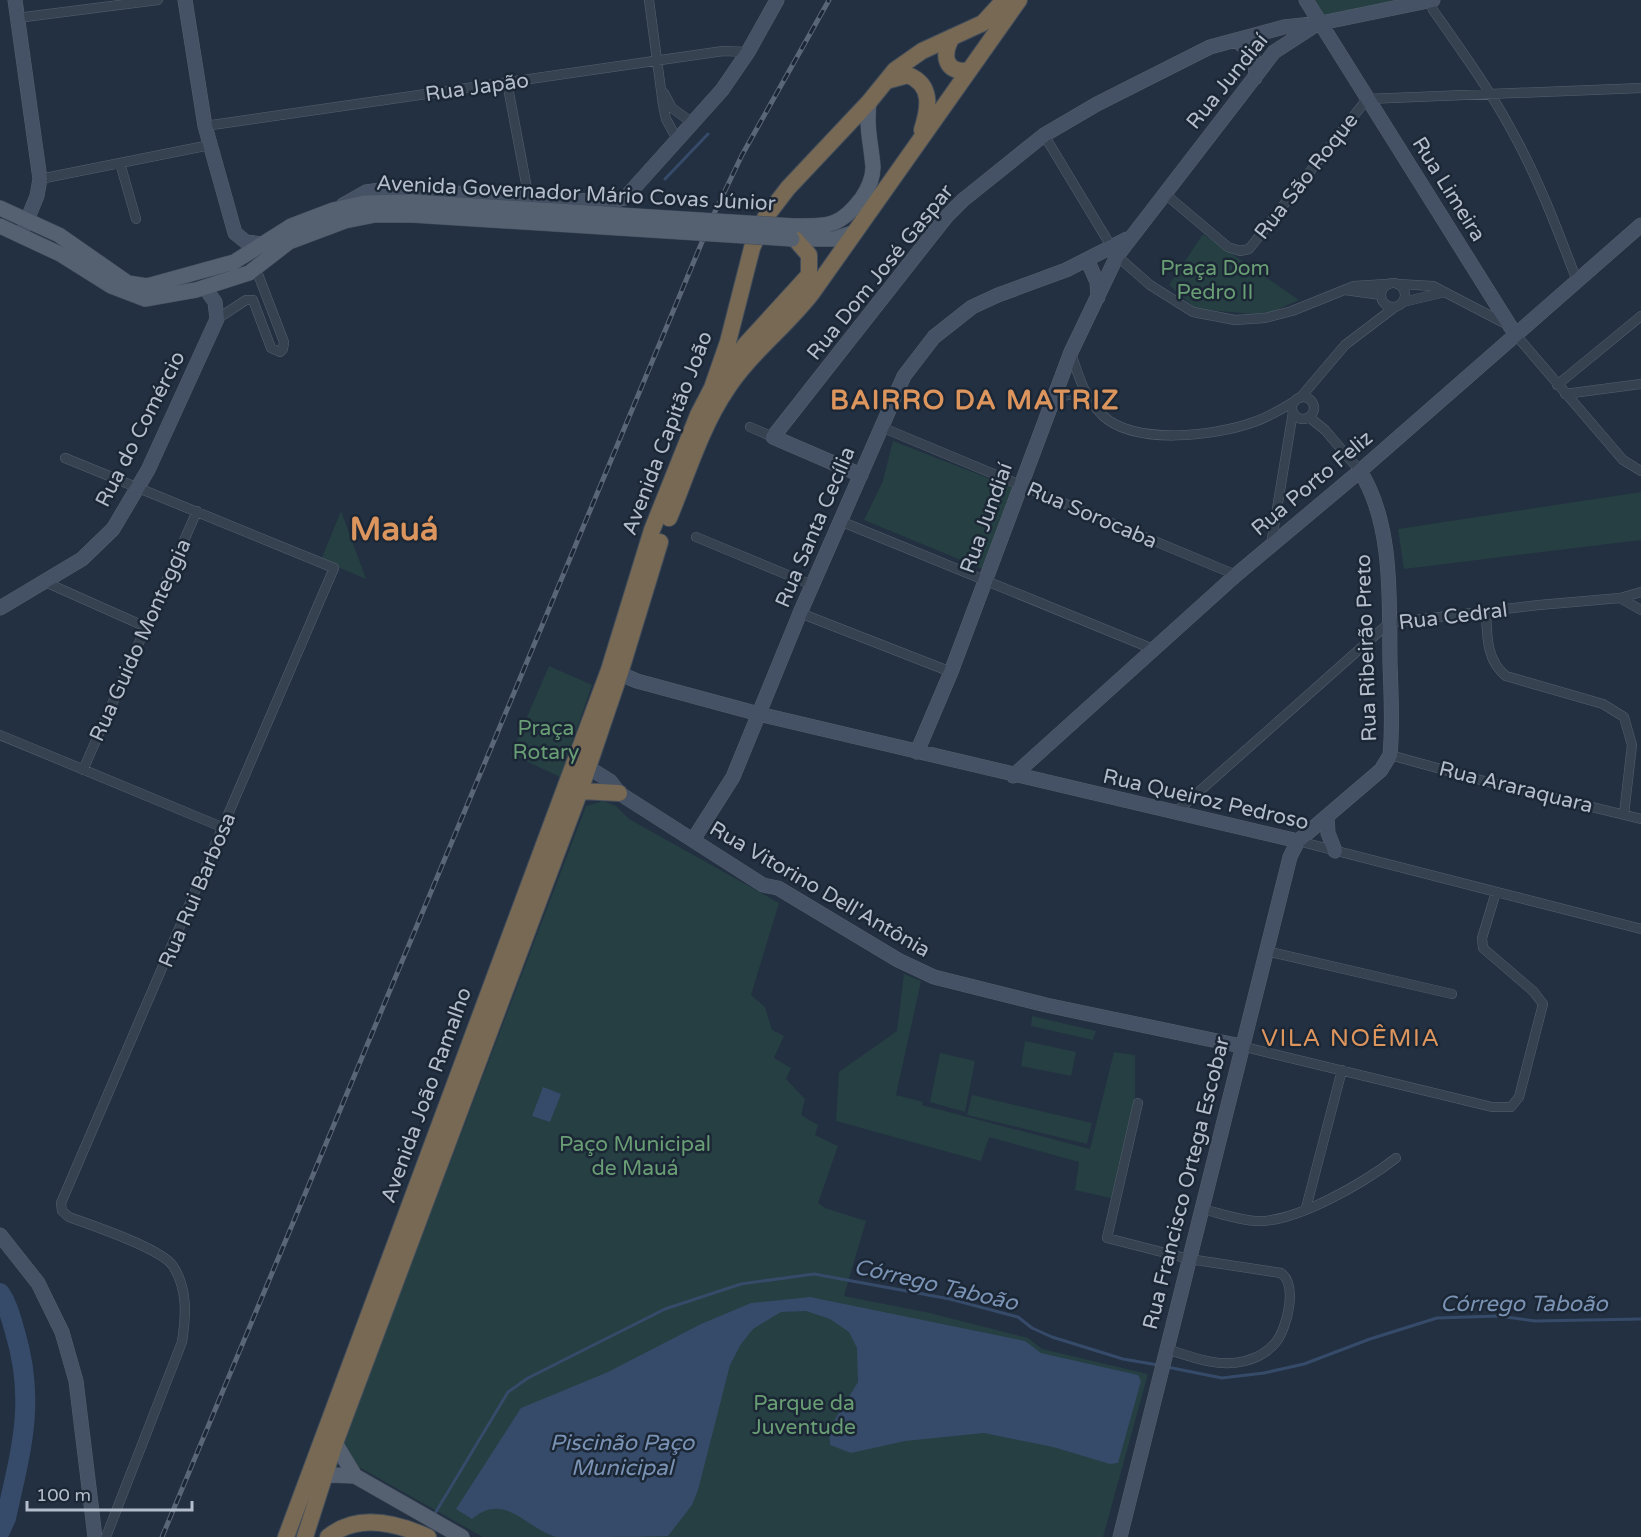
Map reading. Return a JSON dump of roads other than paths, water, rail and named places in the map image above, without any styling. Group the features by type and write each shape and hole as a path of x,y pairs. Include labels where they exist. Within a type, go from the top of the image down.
{"highway":[{"name":"Avenida Capitão João","path":"615,671 652,530 698,415 712,388 728,342 752,248 765,218 788,188 869,102 881,84 907,60 983,23 1004,0"},
{"name":"Avenida Capitão João","path":"615,671 666,524 718,403 742,368 792,319 1019,0"},
{"path":"951,38 946,48 945,57 948,65 958,72 968,71"},
{"path":"881,84 904,74 918,80 927,95 927,114 917,145"},
{"path":"869,102 895,88 906,86 924,97 927,114"},
{"path":"712,388 746,344 809,275 808,255 794,235"},
{"name":"Avenida João Ramalho","path":"305,1537 335,1443 580,791 582,763 596,707 615,671"},
{"name":"Avenida João Ramalho","path":"286,1537 582,763 615,671"},
{"path":"580,791 619,793"},
{"path":"328,1537 350,1525 369,1522 408,1529 428,1537"}],"main road":[{"name":"Avenida Governador Mário Covas Júnior","path":"794,235 843,220 868,190 873,169 867,133 869,102"},
{"name":"Avenida Governador Mário Covas Júnior","path":"0,208 59,235 136,286 147,286 223,266 243,258 291,226 333,210 364,203 412,209 834,239 855,232"},
{"name":"Avenida Governador Mário Covas Júnior","path":"0,226 60,254 130,296 145,300 205,288 256,269 290,242 345,221 412,209"},
{"path":"335,1443 355,1476 459,1535"},
{"path":"306,1483 324,1476 355,1476"}],"street":[{"path":"15,0 40,179 38,196 21,236"},
{"path":"17,18 158,0"},
{"path":"185,0 205,126 235,233 246,242 263,244"},
{"path":"649,0 666,119 678,141"},
{"path":"333,210 376,190 529,199 617,201 632,192 694,124 748,52 777,0"},
{"name":"Rua Limeira","path":"1306,0 1513,330 1557,386 1623,460 1641,471"},
{"path":"1431,0 1433,10 1491,94 1531,167 1577,281"},
{"name":"Rua Dom José Gaspar","path":"773,437 946,217 963,200 1044,135 1184,59 1235,40 1284,27 1321,23 1431,0"},
{"name":"Rua Jundiaí","path":"917,752 951,672 1071,352 1098,299 1114,252 1131,237 1283,44 1321,23"},
{"path":"1235,40 1251,53 1256,70 1255,78"},
{"name":"Rua Japão","path":"205,126 723,51 748,52"},
{"path":"507,82 529,199"},
{"path":"1367,99 1641,88"},
{"path":"663,91 672,108 694,124"},
{"name":"Rua São Roque","path":"1164,193 1228,247 1244,251 1249,249 1367,99"},
{"path":"1044,135 1114,252 1181,306 1202,316 1250,320 1275,316 1364,284 1425,284 1445,292 1513,330"},
{"path":"40,179 210,145"},
{"path":"120,163 136,219"},
{"name":"Rua Porto Feliz","path":"1013,776 1236,575 1360,471 1513,330 1577,281 1641,225"},
{"name":"Rua Santa Cecília","path":"1066,270 1090,266 1114,252"},
{"name":"Rua Santa Cecília","path":"693,840 733,777 800,613 904,376 934,337 972,307 998,294 1114,252"},
{"path":"1090,266 1097,282 1098,299"},
{"path":"205,288 215,302 218,319 246,300 253,300 271,348 280,352 284,342 256,269"},
{"path":"1375,321 1386,284"},
{"path":"1398,284 1406,294 1403,302"},
{"path":"1345,290 1381,298 1387,306 1395,307"},
{"path":"1271,545 1293,412 1298,399 1345,345 1375,321 1403,302 1445,292"},
{"path":"1557,386 1641,316"},
{"name":"Rua do Comércio","path":"0,608 45,582 97,547 113,529 139,486 218,319"},
{"path":"1071,352 1082,386 1092,402 1102,415 1128,429 1147,433 1189,435 1210,433 1254,422 1298,399 1307,398 1310,412"},
{"path":"1288,441 1310,412 1318,375"},
{"path":"1565,394 1641,384"},
{"path":"1053,398 1072,394 1092,402"},
{"path":"1293,412 1298,417 1310,412"},
{"name":"Rua Ribeirão Preto","path":"1298,841 1381,770 1390,755 1389,623 1380,523 1373,495 1360,471 1310,412"},
{"path":"750,427 861,475"},
{"name":"Rua Sorocaba","path":"881,427 1236,575"},
{"path":"65,458 197,511"},
{"name":"Rua Rui Barbosa","path":"106,1537 179,1350 186,1314 183,1291 172,1264 153,1250 69,1216 62,1211 61,1203 334,568 197,511"},
{"name":"Rua Guido Monteggia","path":"83,770 197,511"},
{"path":"840,521 1153,649"},
{"path":"696,537 812,585"},
{"path":"45,582 146,627"},
{"name":"Rua Cedral","path":"1176,812 1389,623 1620,598 1641,592"},
{"path":"1620,598 1641,610"},
{"path":"1486,611 1492,658 1496,668 1506,676 1604,704 1624,717 1632,746 1624,814"},
{"path":"800,613 951,672"},
{"name":"Rua Queiroz Pedroso","path":"615,671 637,681 759,714 1013,776 1298,841 1641,929"},
{"path":"0,735 224,828"},
{"name":"Rua Araraquara","path":"1390,755 1488,782 1641,819"},
{"name":"Rua Vitorino Dell'Antônia","path":"582,763 610,781 619,793 763,885 778,888 898,960 934,977 1046,1005 1241,1046"},
{"path":"1327,816 1328,833 1335,851"},
{"name":"Rua Francisco Ortega Escobar","path":"1120,1537 1286,870 1298,841"},
{"path":"1241,1046 1505,1109 1516,1102 1543,1004 1533,991 1483,948 1482,938 1496,892"},
{"path":"1266,951 1452,994"},
{"path":"1306,1208 1342,1070"},
{"path":"1138,1103 1107,1238 1189,1259 1281,1274 1287,1277 1290,1294 1278,1340 1259,1357 1243,1362 1224,1363 1166,1354"},
{"path":"1202,1209 1257,1221 1270,1220 1346,1192 1396,1158"},
{"path":"0,1235 38,1283 62,1332 76,1381 94,1537"}],"water":[{"path":"543,1087 561,1094 550,1122 532,1116"},
{"name":"Piscinão Paço Municipal","path":"810,1297 1025,1341 1041,1353 1138,1375 1141,1381 1118,1463 1110,1464 1053,1447 984,1433 905,1441 851,1453 830,1445 829,1429 858,1382 857,1348 849,1332 830,1319 806,1311 781,1312 753,1329 741,1344 730,1365 698,1490 692,1505 668,1536 556,1537 505,1510 484,1511 472,1519 456,1509 521,1408 608,1372 701,1324 751,1303"}],"waterway":[{"path":"665,179 708,134"},
{"name":"Córrego Taboão","path":"434,1515 508,1392 528,1378 665,1309 741,1284 814,1274 950,1299 1018,1317 1032,1328 1052,1337 1123,1359 1158,1365"},
{"path":"0,1293 15,1332 25,1381 21,1448 6,1518 0,1531"},
{"name":"Córrego Taboão","path":"1167,1367 1222,1378 1264,1373 1304,1364 1370,1339 1437,1318 1499,1316 1535,1321 1641,1319"}],"railway":[{"path":"162,1537 712,218 742,155 829,0"}],"district":[{"name":"BAIRRO DA MATRIZ","path":"975,400"},
{"name":"Mauá","path":"394,528"},
{"name":"VILA NOÊMIA","path":"1351,1038"}],"park label":[{"name":"Praça Dom Pedro II","path":"1215,280"},
{"name":"Praça Rotary","path":"546,740"},
{"name":"Paço Municipal de Mauá","path":"635,1156"},
{"name":"Parque da Juventude","path":"804,1415"}]}
